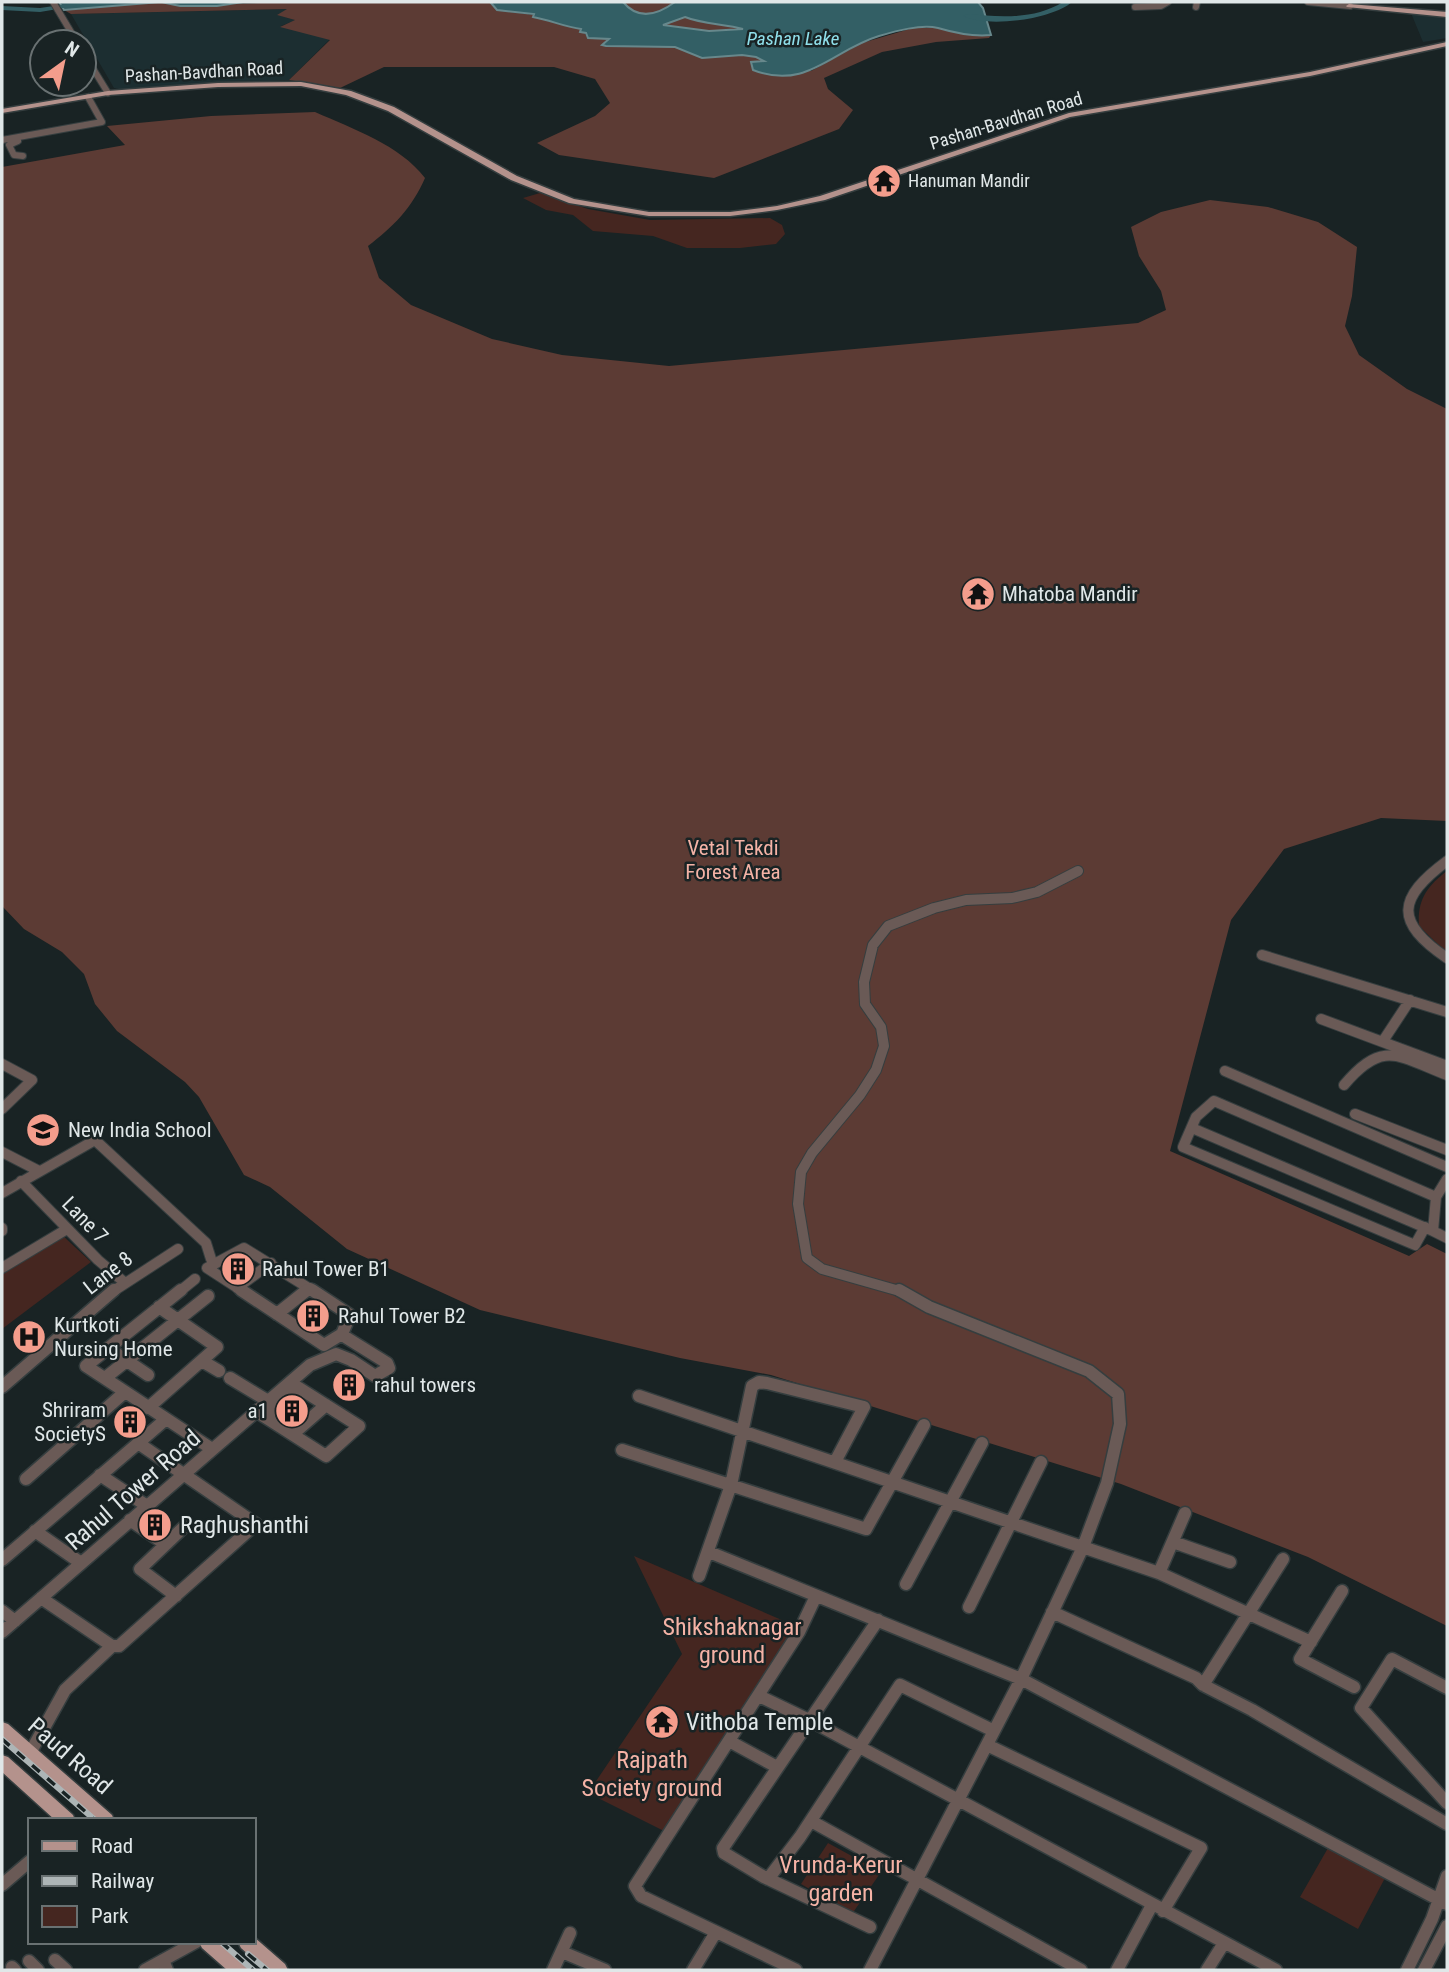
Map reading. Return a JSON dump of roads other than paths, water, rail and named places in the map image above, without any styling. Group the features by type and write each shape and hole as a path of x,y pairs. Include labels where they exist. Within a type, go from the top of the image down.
{"main road":[{"path":"1354,5 1447,14"},
{"path":"1354,5 1447,14"},
{"name":"Pashan-Bavdhan Road","path":"98,95 254,83 289,83 330,89 366,98 391,108 540,190 577,202 624,212 676,215 743,214 822,198 1069,115 1310,74 1447,44"},
{"name":"Pashan-Bavdhan Road","path":"2,111 82,98"},
{"name":"Paud Road","path":"2,1729 104,1818"},
{"path":"4,1768 65,1818"},
{"path":"210,1944 240,1970"},
{"path":"249,1944 279,1970"}],"street":[{"path":"53,2 68,28"},
{"path":"1136,7 1161,6 1168,2"},
{"path":"1308,2 1354,5"},
{"path":"98,77 108,93"},
{"path":"2,140 102,122 89,98"},
{"path":"23,156 14,155 10,144 35,137 35,134"},
{"path":"1447,861 1432,871 1413,891 1406,909 1410,924 1437,952 1447,958"},
{"path":"870,1970 1021,1678 1083,1547 1110,1471 1120,1424 1118,1394 1089,1371 929,1307 897,1289 822,1269 807,1258 798,1197 800,1174 808,1158 841,1122 883,1058 885,1037 874,1014 865,1004 864,982 873,945 880,934 888,926 934,908 966,900 989,901 1024,895 1078,871"},
{"path":"1262,956 1447,1012"},
{"path":"1383,1041 1410,1000"},
{"path":"1321,1019 1447,1066"},
{"path":"1344,1085 1366,1062 1381,1056 1398,1057 1447,1075"},
{"path":"2,1064 32,1080 2,1109"},
{"path":"1225,1071 1447,1167"},
{"path":"1436,1197 1214,1101 1196,1117 1183,1147 1415,1245 1429,1229 1436,1197 1447,1179"},
{"path":"1355,1114 1447,1150"},
{"path":"1192,1128 1447,1238"},
{"path":"2,1193 95,1140 206,1242 211,1259"},
{"path":"2,1152 39,1171"},
{"name":"Lane 7","path":"21,1181 124,1282"},
{"path":"2,1268 67,1229"},
{"path":"244,1248 271,1263 351,1315 342,1335 324,1345 207,1268 244,1248"},
{"name":"Lane 8","path":"2,1387 124,1282 178,1249"},
{"path":"237,1288 271,1263"},
{"path":"195,1279 86,1366 212,1449"},
{"path":"277,1314 310,1288"},
{"path":"104,1378 208,1296"},
{"path":"148,1408 217,1347 159,1307"},
{"name":"Rahul Tower Road","path":"2,1632 212,1449 261,1414 268,1401 291,1380 328,1353 341,1354 375,1376 389,1368 387,1363 342,1335"},
{"path":"108,1348 148,1375"},
{"path":"202,1361 268,1401"},
{"path":"699,1576 732,1485 752,1386 759,1382 864,1407 835,1462"},
{"path":"299,1388 326,1405 359,1426 326,1456 261,1414 299,1388"},
{"path":"26,1479 125,1392"},
{"path":"639,1396 1159,1573 1250,1612 1311,1642"},
{"path":"293,1434 326,1405"},
{"path":"2,1560 166,1419"},
{"path":"622,1450 866,1529 924,1425"},
{"path":"906,1584 982,1443"},
{"path":"30,1753 65,1690 112,1646 121,1645 256,1524 136,1445"},
{"path":"969,1608 1041,1461"},
{"path":"100,1475 146,1506"},
{"path":"1159,1573 1185,1513"},
{"path":"130,1520 166,1544"},
{"path":"176,1596 140,1569 185,1526"},
{"path":"36,1531 82,1563"},
{"path":"1173,1542 1230,1562"},
{"path":"709,1552 1021,1678 1443,1902"},
{"path":"1203,1685 1283,1559"},
{"path":"1342,1591 1300,1659 1354,1687"},
{"path":"796,1970 641,1896 635,1886 799,1632 816,1596"},
{"path":"41,1598 112,1646"},
{"path":"2,1611 15,1621"},
{"path":"1052,1612 1196,1678 1203,1685 1252,1710 1447,1824"},
{"path":"870,1927 768,1879 724,1853 723,1848 878,1620"},
{"path":"1447,1688 1392,1659 1362,1708 1447,1803"},
{"path":"768,1879 811,1821 900,1685 994,1731"},
{"path":"759,1696 809,1720 1276,1970"},
{"path":"729,1741 777,1767"},
{"path":"987,1745 1200,1848 1117,1970"},
{"path":"811,1821 1081,1970"},
{"path":"2,1885 28,1863"},
{"path":"1407,1970 1443,1902 1447,1876"},
{"path":"1424,1970 1447,1927"},
{"path":"693,1970 716,1932"},
{"path":"553,1970 570,1933"},
{"path":"1207,1970 1223,1942"},
{"path":"145,1970 165,1965 193,1944"},
{"path":"562,1952 605,1970"}],"water":[{"path":"59,2 161,2 64,10"},
{"path":"161,2 243,2 217,6 180,6"},
{"name":"Pashan Lake","path":"623,2 635,12 648,14 675,2 978,2 983,8 991,35 964,34 931,27 909,29 862,42 804,72 789,76 772,75 753,70 751,62 764,61 756,57 742,55 702,58 675,47 606,46 602,45 609,39 588,38 586,33 580,32 581,29 533,17 534,14 497,10 491,3","holes":["685,17 706,23 743,29 709,31 663,25"]}],"waterway":[{"path":"2,8 40,10 95,2"},
{"path":"967,16 1019,18 1046,13 1068,2"}],"railway":[{"path":"2,1739 93,1818"},
{"path":"223,1944 253,1970"},
{"path":"248,1954 267,1970"}],"place":[{"name":"Hanuman Mandir","path":"884,181"},
{"name":"Mhatoba Mandir","path":"978,594"},
{"name":"New India School","path":"43,1130"},
{"name":"Rahul Tower B1","path":"238,1269"},
{"name":"Rahul Tower B2","path":"313,1316"},
{"name":"Kurtkoti Nursing Home","path":"29,1337"},
{"name":"rahul towers","path":"349,1385"},
{"name":"a1","path":"292,1411"},
{"name":"Shriram SocietyS","path":"130,1422"},
{"name":"Raghushanthi","path":"155,1525"},
{"name":"Vithoba Temple","path":"662,1722"}],"park label":[{"name":"Vetal Tekdi Forest Area","path":"733,860"},
{"name":"Shikshaknagar ground","path":"732,1641"},
{"name":"Rajpath Society ground","path":"652,1774"},
{"name":"Vrunda-Kerur garden","path":"841,1879"}]}
